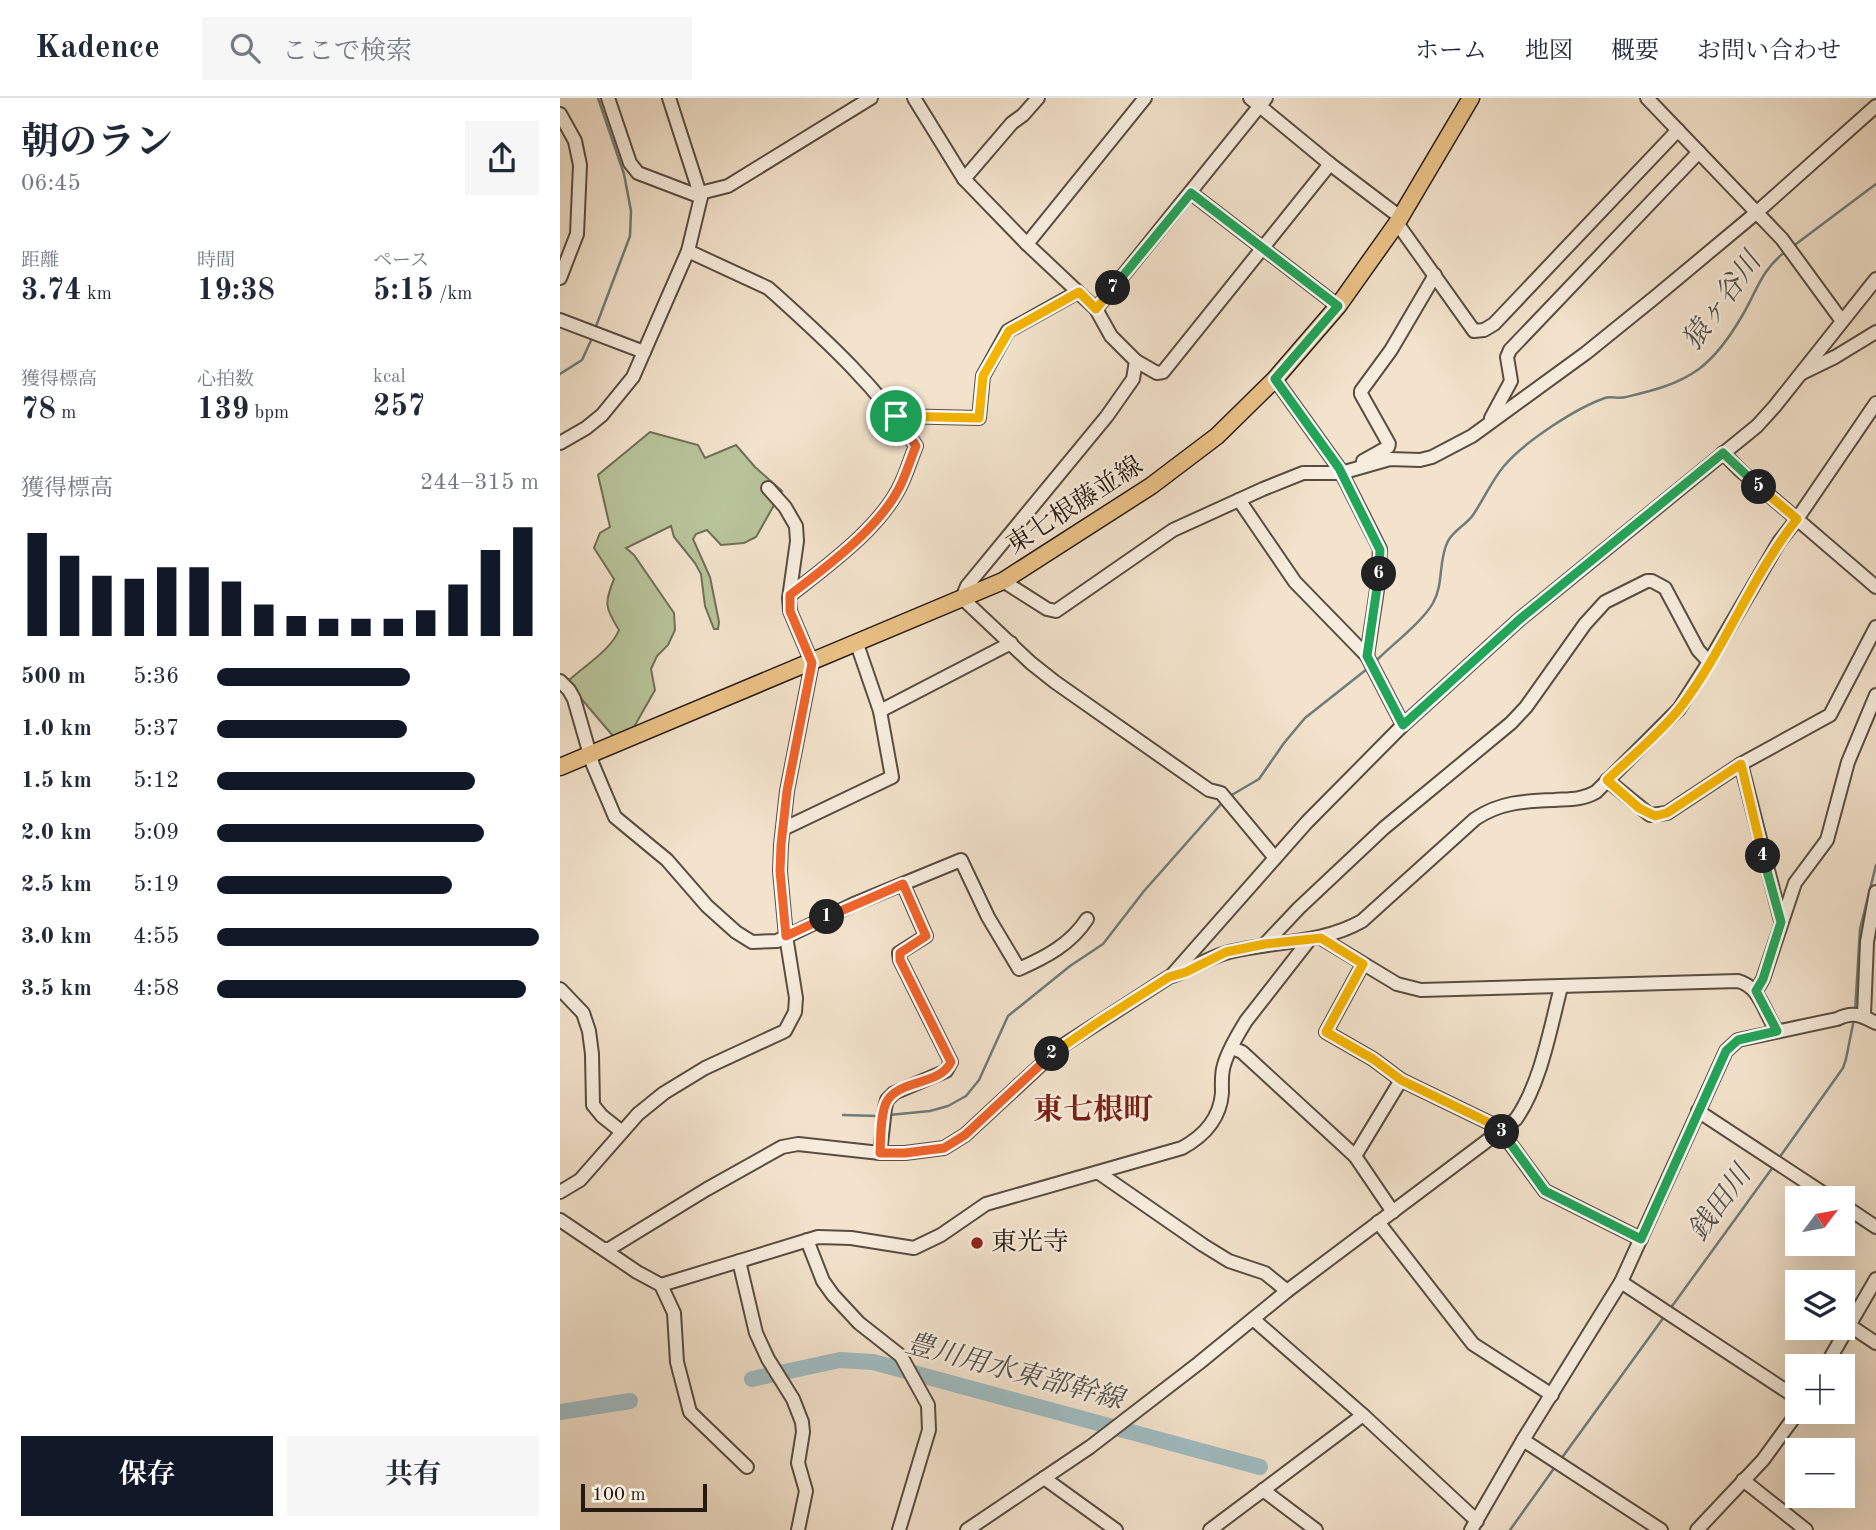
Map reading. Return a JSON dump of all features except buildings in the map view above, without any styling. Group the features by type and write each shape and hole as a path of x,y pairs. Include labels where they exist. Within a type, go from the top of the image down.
{"main road":[{"name":"東七根藤並線","path":"560,766 1003,581 1151,486 1217,436 1275,379 1338,306 1399,220 1471,98"}],"street":[{"path":"608,98 630,163 638,173 701,195 728,186 871,98"},
{"path":"560,443 602,415 633,377 688,251 701,195 669,98"},
{"path":"914,98 964,179 1027,244 1096,309 1111,336 1136,361 1157,373 1163,372 1330,164"},
{"path":"964,179 1012,123 1023,116 1038,98"},
{"path":"1027,244 1145,98"},
{"path":"1647,98 1789,250 1842,321"},
{"path":"1096,309 1191,193 1258,100 1399,220 1474,331 1484,330 1494,324 1678,130"},
{"path":"1003,581 1047,609 1060,610 1173,530 1239,500 1303,473 1341,473 1390,459 1420,460 1432,457 1472,436 1586,353 1756,213 1876,106"},
{"path":"560,114 575,141 580,165 577,234 560,278"},
{"path":"1487,425 1511,381 1507,357 1510,350 1699,152"},
{"path":"1191,193 1338,306"},
{"path":"688,251 768,288 839,352 896,416 916,446 903,481 891,501 846,550 790,595"},
{"path":"1341,473 1388,447 1389,444 1360,394 1391,350 1435,275"},
{"path":"604,1249 609,1249 782,1147 799,1144 880,1153 905,1153 944,1148 965,1135 1059,1048 1169,977 1307,822 1403,725 1520,619 1757,426 1876,279"},
{"path":"896,416 979,418 983,376 1009,331 1079,292"},
{"path":"560,320 644,352"},
{"path":"1799,375 1876,332"},
{"path":"1136,361 1133,379 1107,416 967,586 962,598 1055,682 1209,790 1221,793 1275,858"},
{"path":"1275,379 1341,473 1381,556 1367,656"},
{"path":"1169,977 1186,972 1226,952 1316,938 1346,930 1362,921 1475,819 1489,810 1510,803 1583,799 1596,792 1679,709 1779,542 1876,403"},
{"path":"1723,453 1876,587"},
{"path":"560,1192 580,1180 638,1114 664,1093 705,1068 785,1031 794,1013 796,998 786,936 780,871 787,791 812,663 790,611 796,526 785,507 768,488"},
{"path":"1239,500 1294,582 1367,656 1403,725"},
{"path":"1265,944 1384,828 1511,723 1605,602 1647,582 1659,584 1665,588 1698,650 1709,662"},
{"path":"1607,780 1639,808 1655,816 1667,813 1741,764 1830,715 1876,627"},
{"path":"880,710 1011,643"},
{"path":"783,829 892,777 880,710 857,644"},
{"path":"560,681 574,699 593,765 615,817 667,860 707,906 736,932 752,942 778,941 961,860 988,917 1019,969 1069,942 1087,919"},
{"path":"1756,991 1763,979 1795,883 1827,840 1849,762 1876,695"},
{"path":"1741,764 1781,922"},
{"path":"880,1153 887,1100 894,1093 946,1070 951,1062 900,960 900,953 926,936 903,884"},
{"path":"1864,1015 1867,942 1876,892"},
{"path":"1316,938 1397,984 1421,990 1738,981 1746,983 1756,991 1777,1031"},
{"path":"661,1285 828,1236 915,1248 941,1235 986,1204 1171,1152 1197,1140 1210,1127 1219,1107 1224,1064 1246,1021 1316,938"},
{"path":"1363,964 1326,1032 1373,1059 1401,1080 1501,1130 1545,1191 1641,1239"},
{"path":"967,1530 1090,1447 1287,1291 1516,1119 1534,1085 1561,986"},
{"path":"560,989 583,1013 589,1031 593,1105 622,1132"},
{"path":"1253,1319 1363,1415 1474,1526 1523,1440 1621,1282 1726,1051 1738,1040 1837,1019 1848,1014 1864,1015 1876,1023"},
{"path":"1231,1048 1242,1052 1355,1156 1392,1212"},
{"path":"1355,1156 1401,1080"},
{"path":"1698,1111 1812,1186"},
{"path":"1099,1173 1203,1245 1229,1261 1265,1273 1287,1291"},
{"path":"1855,1214 1876,1227"},
{"path":"560,1220 661,1285 677,1326 677,1362 690,1412 747,1467"},
{"path":"1378,1222 1473,1344 1552,1395"},
{"path":"807,1240 823,1281 833,1295 859,1323 901,1356 928,1405 929,1430 899,1530"},
{"path":"739,1261 756,1333 773,1368 793,1399 802,1422 798,1463 806,1491 797,1530"},
{"path":"1855,1315 1876,1279"},
{"path":"1621,1282 1785,1390"},
{"path":"1855,1329 1876,1342"},
{"path":"1210,1530 1363,1415"},
{"path":"1697,1530 1791,1424"},
{"path":"1523,1440 1661,1530"},
{"path":"1044,1478 1115,1530"},
{"path":"1743,1480 1806,1530"},
{"path":"1263,1490 1316,1530"}],"green space":[{"path":"650,432 698,445 705,458 736,445 755,467 782,491 756,537 744,543 721,545 707,530 696,534 693,539 710,577 718,629 714,629 705,606 701,574 674,537 671,526 626,548 634,555 674,613 675,630 651,669 655,690 634,727 613,736 567,682 604,651 619,630 608,605 614,579 594,548 600,533 610,527 598,475"}],"waterway":[{"path":"595,329 630,236 631,211 624,174 598,98"},
{"name":"猿ヶ谷川","path":"1792,247 1876,184"},
{"name":"猿ヶ谷川","path":"1378,659 1415,625 1433,603 1448,541 1473,515 1504,466 1524,447 1580,409 1607,397 1623,398 1664,387 1699,369 1728,338 1765,273 1786,251"},
{"path":"560,374 582,360 593,336"},
{"name":"猿ヶ谷川","path":"1230,796 1259,779 1305,718 1367,669"},
{"path":"889,1115 930,1111 948,1106 966,1096 979,1080 1008,1016 1070,966 1103,944 1144,891 1221,804"},
{"name":"銭田川","path":"1855,1012 1860,929 1876,865"},
{"name":"銭田川","path":"1779,1158 1843,1068 1854,1019"},
{"path":"843,1115 878,1116"},
{"name":"銭田川","path":"1670,1309 1773,1167"},
{"name":"銭田川","path":"1561,1459 1664,1317"},
{"name":"豊川用水東部幹線","path":"752,1379 840,1360 873,1362 1260,1467"},
{"name":"豊川用水東部幹線","path":"560,1412 630,1401"},
{"name":"銭田川","path":"1510,1530 1555,1467"}],"place":[{"name":"東光寺","path":"977,1243"}],"district":[{"name":"東七根町","path":"1093,1111"}],"route":[{"path":"1191,193 1338,306 1275,379 1339,468 1380,550 1367,656 1403,725 1520,619 1723,453 1797,519 1779,542 1679,709 1607,780 1639,808 1655,816 1667,813 1741,764 1781,922 1763,979 1756,991 1777,1031 1738,1040 1726,1051 1641,1239 1545,1191 1498,1127 1401,1080 1373,1059 1326,1032 1363,964 1321,938 1265,944 1226,952 1186,972 1169,977 1059,1048 965,1135 944,1148 935,1151 880,1153 887,1100 894,1093 946,1070 951,1062 900,960 900,953 926,936 903,884 786,936 780,871 787,791 812,663 797,631 789,598 837,559 891,501 903,481 916,446 896,416 979,418 983,376 1009,331 1079,292 1096,309 1191,193"}]}
